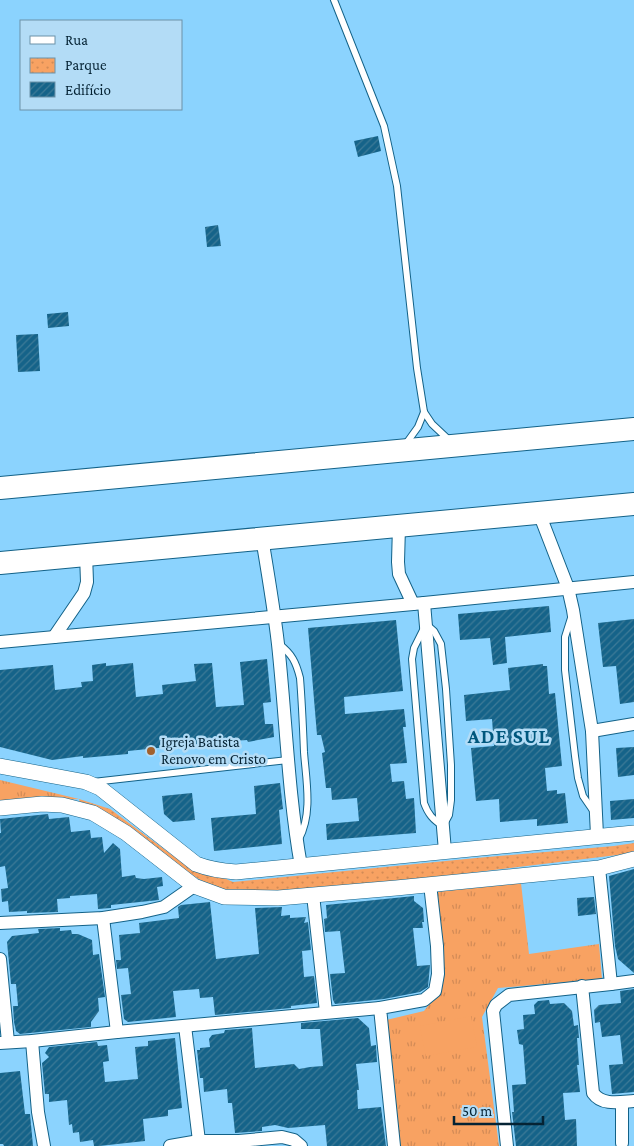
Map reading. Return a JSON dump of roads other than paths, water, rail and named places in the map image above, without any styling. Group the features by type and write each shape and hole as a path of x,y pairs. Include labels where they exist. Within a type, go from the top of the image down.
{"highway":[{"path":"0,488 634,429"},
{"path":"0,563 634,504"}],"street":[{"path":"539,513 568,588 573,610 592,731 597,836"},
{"path":"399,526 399,574 418,604 426,624 445,852"},
{"path":"262,538 278,644 288,760 301,866"},
{"path":"54,637 84,593 87,582 86,554"},
{"path":"0,642 418,604 634,582"},
{"path":"592,731 634,724"},
{"path":"0,766 86,782 100,788 196,864 209,869 236,872 634,833"},
{"path":"0,808 42,804 62,805 93,813 126,833 194,886 224,897 278,898 313,895 598,868 634,859"},
{"path":"598,868 611,984"},
{"path":"0,959 4,1043 32,1042 117,1032 380,1008 424,1000 435,990 438,974 437,946 430,884"},
{"path":"0,924 103,918 164,907 194,886"},
{"path":"313,895 326,1012"},
{"path":"103,918 117,1032"},
{"path":"507,1146 492,1016 496,1005 508,995 634,981"},
{"path":"582,986 594,1093 604,1102 628,1102 622,1143"},
{"path":"380,1008 394,1146"},
{"path":"185,1026 199,1141"},
{"path":"32,1042 38,1112 44,1146"},
{"path":"170,1146 199,1141 221,1143 282,1137 294,1140 301,1146"}],"lane":[{"path":"334,0 384,126 396,186 424,412 432,424 456,446"},
{"path":"402,451 418,427 424,412"},
{"path":"573,610 565,637 565,670 578,778 582,796 595,813"},
{"path":"278,644 289,652 297,664 301,691 307,794 304,828 297,843"},
{"path":"86,782 288,760"}],"place":[{"name":"Igreja Batista Renovo em Cristo","path":"151,751"}],"district":[{"name":"ADE SUL","path":"509,736"}]}
